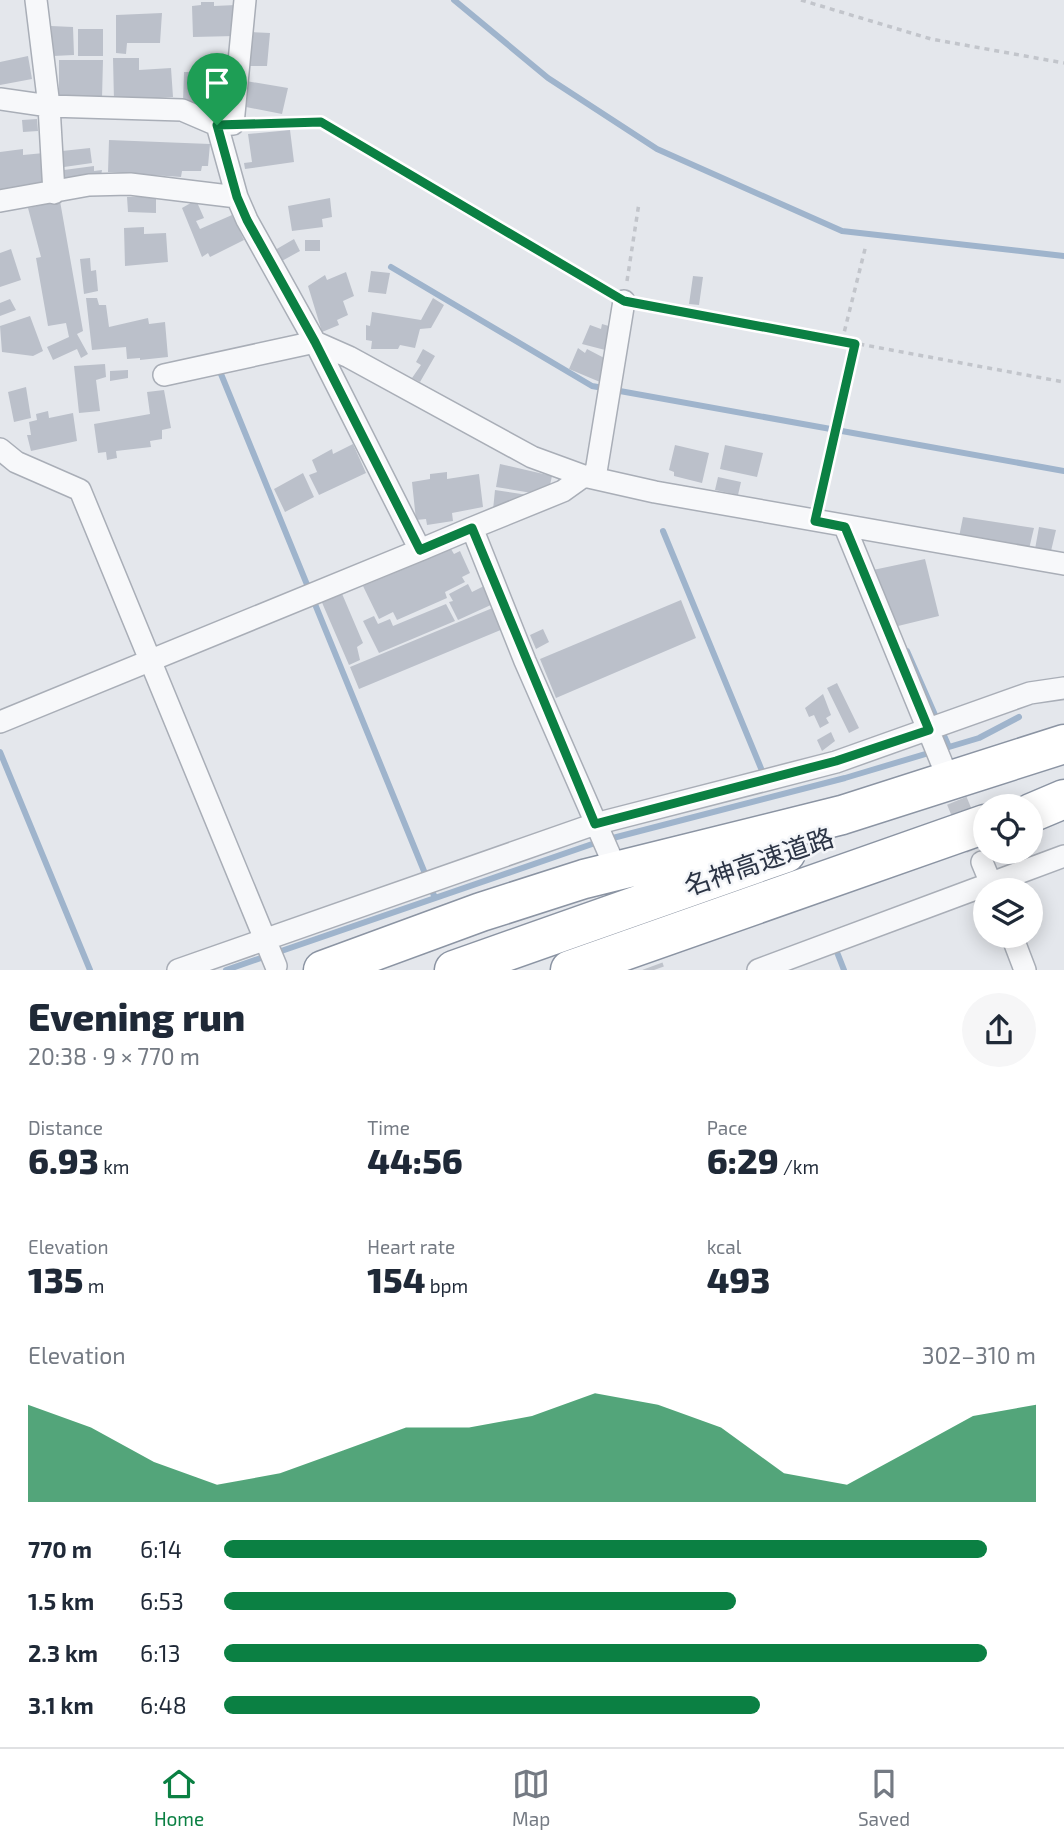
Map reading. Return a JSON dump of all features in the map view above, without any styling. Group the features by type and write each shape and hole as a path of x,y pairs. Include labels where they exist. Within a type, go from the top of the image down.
{"highway":[{"path":"323,970 481,912 584,879 842,815 1064,744"},
{"name":"名神高速道路","path":"454,970 1064,757"},
{"path":"1043,806 1064,798"},
{"name":"名神高速道路","path":"570,970 973,828"},
{"path":"645,970 988,867"}],"street":[{"path":"36,0 48,106 54,193"},
{"path":"245,0 225,125 237,197 315,342 420,550"},
{"path":"0,99 48,106 182,110 225,125"},
{"path":"0,201 89,185 130,184 237,197"},
{"path":"590,477 624,301"},
{"path":"163,375 315,342 348,357 532,457 590,477 845,527 1064,565"},
{"path":"0,449 16,462 80,490 276,966"},
{"path":"0,722 563,491 590,477"},
{"path":"845,527 943,766"},
{"path":"472,528 612,860"},
{"path":"178,970 595,824 836,761 1030,693 1064,688"},
{"path":"758,970 988,867 1064,856"},
{"path":"1017,948 1025,970"}],"path":[{"path":"801,0 931,39 1064,63"},
{"path":"225,125 321,122 624,301 1064,382"},
{"path":"624,301 639,204"},
{"path":"842,341 866,244"},
{"path":"815,521 855,344"}],"building":[{"path":"201,2 214,2 214,6 236,5 235,36 193,37 192,6 201,5"},
{"path":"162,13 160,43 127,43 126,54 116,53 116,15"},
{"path":"51,26 73,27 74,55 53,56"},
{"path":"78,29 103,29 103,56 78,56"},
{"path":"250,32 270,33 267,66 247,66"},
{"path":"28,56 32,79 0,85 0,62"},
{"path":"113,58 139,58 139,70 171,68 173,97 114,101"},
{"path":"59,60 103,60 102,98 59,97"},
{"path":"184,72 223,72 221,104 183,102"},
{"path":"246,81 288,88 282,114 241,106"},
{"path":"37,119 38,131 23,132 22,120"},
{"path":"290,130 294,162 245,169 244,163 252,162 248,134"},
{"path":"109,140 210,144 208,166 202,166 201,171 182,171 181,177 108,172"},
{"path":"90,148 92,163 64,167 62,151"},
{"path":"23,149 23,155 44,153 45,184 0,190 0,152"},
{"path":"94,166 94,171 102,170 101,176 65,180 64,170"},
{"path":"156,196 156,213 128,212 127,197"},
{"path":"330,198 332,217 322,219 323,227 292,231 288,206"},
{"path":"196,200 204,218 196,221 200,229 232,215 244,240 210,257 208,253 202,257 182,208"},
{"path":"60,201 83,331 77,334 88,354 81,358 77,349 53,360 47,347 69,337 66,323 48,326 36,258 41,257 28,208"},
{"path":"144,227 144,234 166,233 168,262 125,266 124,228"},
{"path":"294,239 300,251 280,262 275,250"},
{"path":"305,240 320,240 320,251 305,251"},
{"path":"11,249 21,280 0,287 0,253"},
{"path":"90,258 91,271 96,270 98,291 84,294 80,259"},
{"path":"371,271 390,273 386,294 368,292"},
{"path":"346,272 354,296 343,301 348,315 337,320 339,325 322,332 308,286 325,275 327,280"},
{"path":"693,276 703,277 699,305 689,304"},
{"path":"86,298 97,298 99,305 106,305 109,327 148,318 149,324 165,322 168,357 127,359 126,347 92,350"},
{"path":"433,298 444,305 431,328 420,329 415,348 400,345 398,349 371,349 372,341 366,340 366,325 370,326 372,312 421,320"},
{"path":"10,299 16,310 0,316 0,303"},
{"path":"30,316 43,351 33,356 2,352 0,326"},
{"path":"602,324 612,327 609,351 582,344 590,325 601,329"},
{"path":"578,348 585,353 587,349 608,360 600,382 569,369"},
{"path":"423,349 435,356 420,382 412,378 421,365 416,362"},
{"path":"105,364 106,377 96,380 100,411 79,413 74,366"},
{"path":"128,370 128,378 110,381 110,371"},
{"path":"26,387 31,418 14,422 8,392"},
{"path":"164,390 171,428 162,430 162,439 150,441 151,447 116,451 117,458 107,460 106,452 98,453 94,424 150,414 147,392"},
{"path":"48,411 49,418 73,413 77,441 31,451 27,435 31,435 29,422 37,420 36,414"},
{"path":"353,444 366,473 319,495 309,475 317,472 312,460 332,449 333,454"},
{"path":"675,445 709,453 702,483 674,476 674,472 669,470"},
{"path":"725,445 763,453 757,477 720,469"},
{"path":"500,464 552,476 550,485 532,493 496,487"},
{"path":"447,472 447,479 479,474 483,507 452,513 453,521 427,525 426,519 416,520 412,482 430,479 430,474"},
{"path":"303,473 314,497 285,512 274,489"},
{"path":"718,477 741,482 738,495 715,490"},
{"path":"495,490 528,495 493,510"},
{"path":"963,517 1034,528 1029,549 959,537"},
{"path":"1039,527 1056,530 1051,551 1035,549"},
{"path":"451,549 454,554 460,551 470,573 462,577 465,582 445,592 447,598 397,620 393,612 379,619 363,586"},
{"path":"925,559 939,616 898,626 873,570"},
{"path":"468,584 472,592 484,586 493,604 458,620 449,602 453,601 449,594"},
{"path":"340,589 363,643 357,647 360,660 349,665 320,598"},
{"path":"681,600 696,638 556,698 540,659"},
{"path":"446,604 455,621 379,653 363,621 374,616 378,624 390,619 393,626"},
{"path":"495,607 503,629 359,689 350,667"},
{"path":"543,629 549,642 536,649 530,635"},
{"path":"837,683 859,728 849,733 827,688"},
{"path":"823,694 831,715 826,718 829,723 820,728 814,715 809,717 805,708"},
{"path":"831,732 835,741 822,751 817,740"}],"waterway":[{"path":"454,0 548,78 657,149 842,231 1064,256"},
{"path":"391,267 592,386 1064,471"},
{"path":"221,374 435,898"},
{"path":"663,531 765,778"},
{"path":"907,651 949,747"},
{"path":"609,839 845,778 979,738 1019,717"},
{"path":"0,752 90,970"},
{"path":"226,970 598,842"},
{"path":"835,947 844,970"}],"tunnel":[{"path":"945,772 973,840"},
{"path":"642,937 654,970"}],"route":[{"path":"321,122 624,301 855,344 815,521 845,527 929,730 836,761 595,824 472,528 420,550 315,342 247,220 237,197 217,125 321,122"}]}
